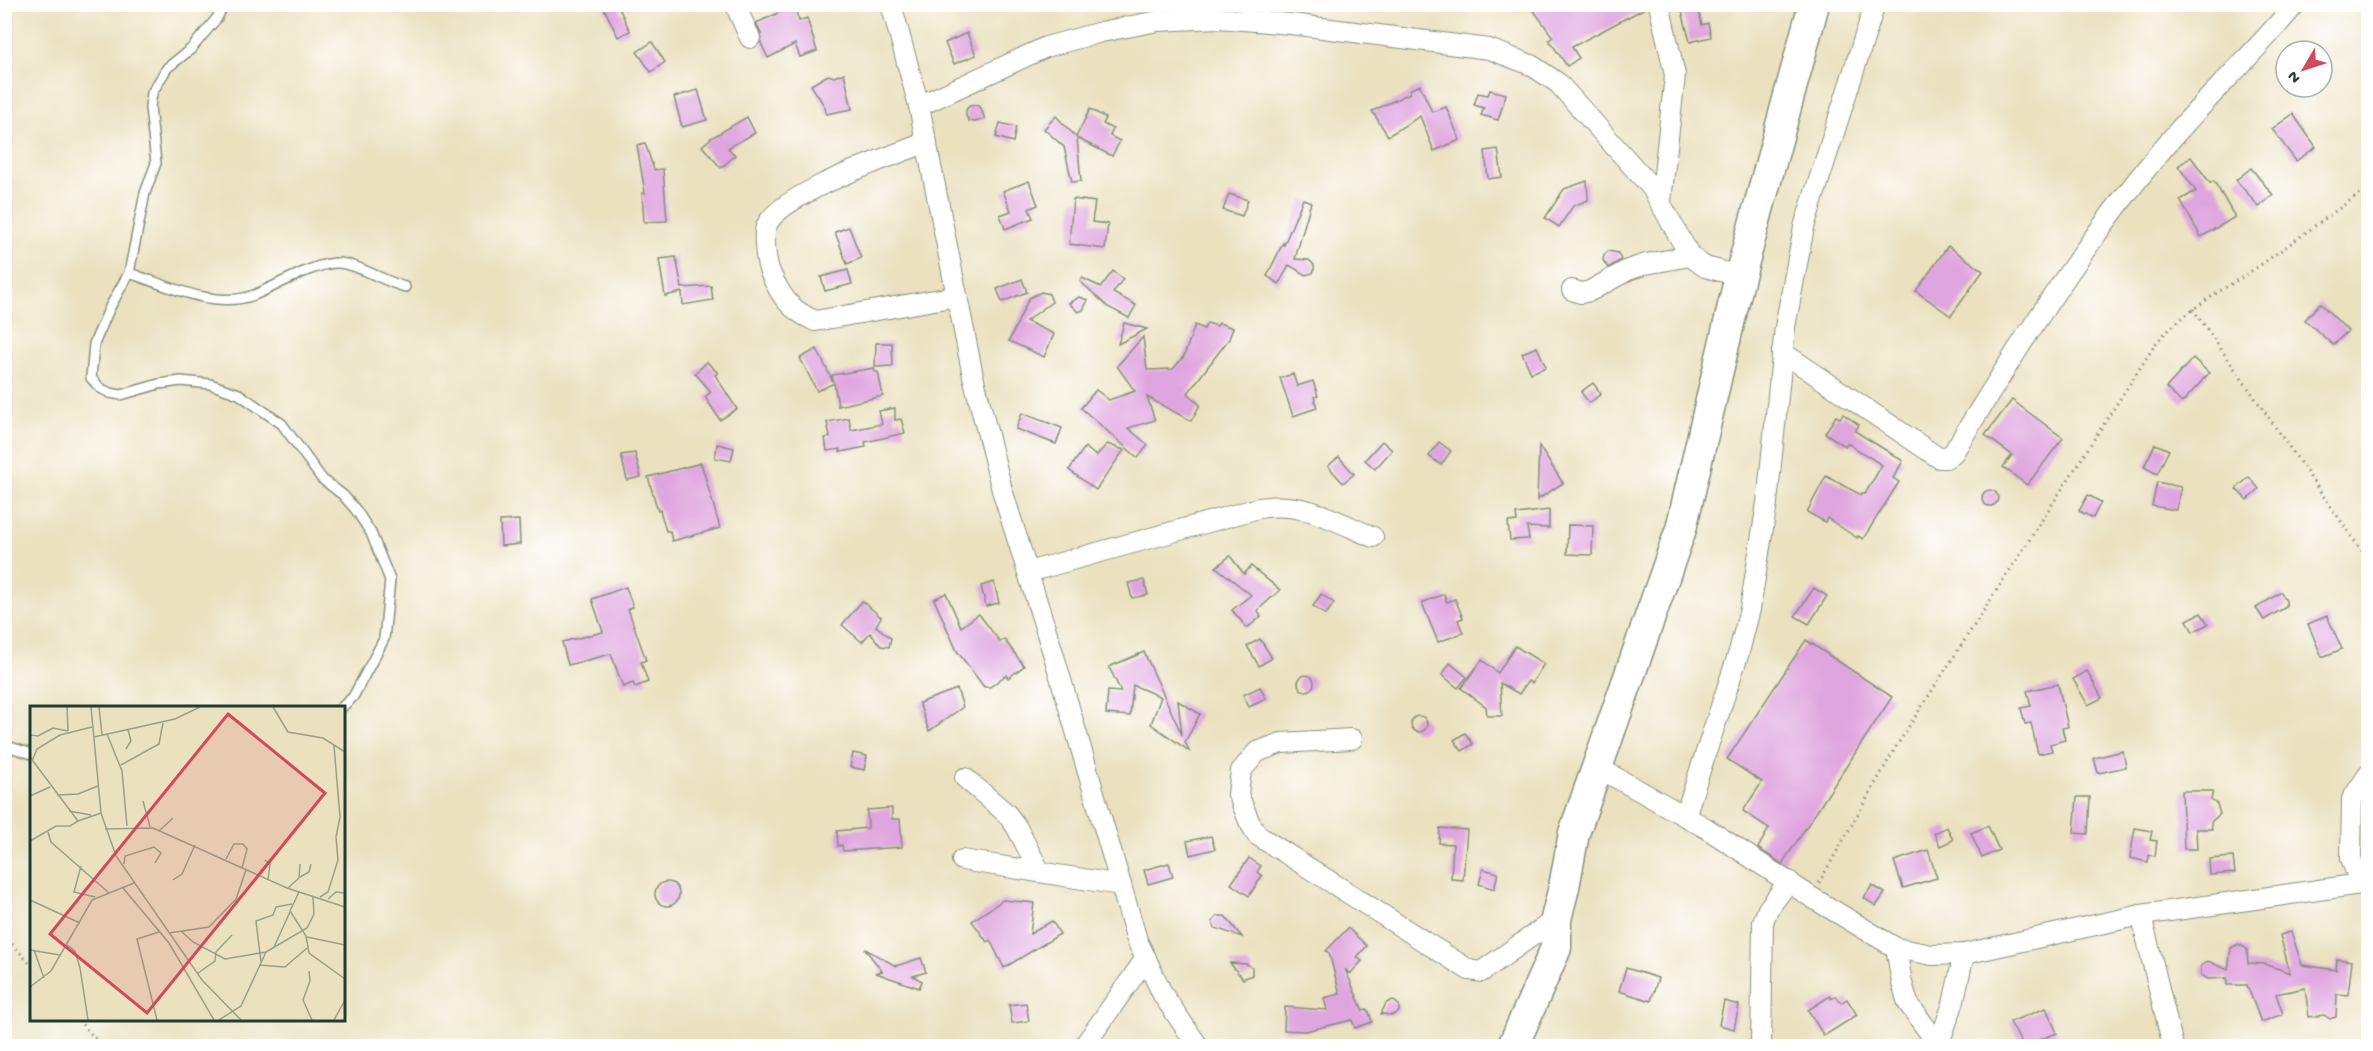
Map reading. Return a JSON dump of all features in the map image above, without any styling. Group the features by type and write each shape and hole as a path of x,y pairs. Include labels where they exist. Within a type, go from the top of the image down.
{"main road":[{"path":"1513,1047 1556,948 1556,919 1574,833 1681,529 1740,276 1814,4"}],"street":[{"path":"738,4 738,11 750,38"},
{"path":"891,4 919,106 973,376 999,478 1137,940 1163,995 1198,1047"},
{"path":"1659,4 1675,75 1661,201"},
{"path":"1685,816 1740,652 1750,609 1767,503 1782,352 1793,276 1804,227 1875,4"},
{"path":"1782,352 1939,458 1946,458 1953,453 2025,335 2089,242 2152,161 2295,4"},
{"path":"919,106 1046,47 1101,32 1158,21 1218,18 1411,38 1489,49 1510,56 1544,73 1558,83 1652,188 1690,256 1705,267 1740,276"},
{"path":"927,142 800,194 776,212 766,227 766,263 779,294 799,314 815,321 957,296"},
{"path":"1572,290 1581,293 1590,291 1628,270 1646,264 1690,256"},
{"path":"1028,572 1259,508 1280,505 1307,509 1373,537"},
{"path":"1352,739 1281,743 1257,752 1241,771 1239,794 1257,836 1469,970 1481,972 1556,919"},
{"path":"1598,767 1685,816 1811,897 1896,948 1932,955 1964,954 2141,915 2364,883 2351,858 2352,799 2368,775"},
{"path":"965,778 1006,813 1016,826 1040,872"},
{"path":"962,861 1121,885"},
{"path":"1761,1047 1763,922 1768,909 1789,882"},
{"path":"2141,915 2173,1047"},
{"path":"1896,948 1908,1003 1939,1046"},
{"path":"1939,1046 1953,1004 1964,954"},
{"path":"1084,1047 1146,958"}],"lane":[{"path":"224,4 217,18 191,49 167,68 152,93 150,107 156,163 146,194 129,273 110,307 94,344 92,378 100,388 121,395 159,384 182,381 210,384 239,394 282,424 322,479 343,495 356,510 371,533 390,580 384,639 353,698 343,706"},
{"path":"129,273 203,297 226,300 252,296 322,265 338,262 405,287"},
{"path":"4,745 30,753"}],"path":[{"path":"1811,897 1897,745 2157,343 2172,325 2193,309 2368,188"},
{"path":"2193,309 2368,560"},
{"path":"4,935 30,964"},
{"path":"79,1021 102,1047"}],"building":[{"path":"602,4 617,4 630,31 618,37"},
{"path":"1546,4 1647,4 1647,7 1572,47 1579,58 1567,66 1549,40 1553,37 1534,11"},
{"path":"1697,4 1702,25 1708,23 1711,37 1690,42 1681,7"},
{"path":"794,6 799,21 807,18 817,51 800,57 795,44 768,58 756,23"},
{"path":"967,33 976,55 954,64 945,43"},
{"path":"652,42 665,62 651,72 637,52"},
{"path":"844,73 852,109 826,114 825,107 811,85 828,75 834,77"},
{"path":"1420,85 1432,112 1446,107 1460,140 1434,151 1420,116 1388,136 1372,111 1410,93 1409,90"},
{"path":"698,90 707,120 682,127 674,97"},
{"path":"1490,90 1506,94 1498,120 1481,115 1484,108 1474,105 1478,93 1488,95"},
{"path":"977,105 985,119 969,121 966,110 969,106"},
{"path":"1090,109 1106,118 1103,124 1113,129 1110,136 1120,141 1112,156 1077,138 1081,181 1072,182 1064,147 1044,129 1056,116 1076,137"},
{"path":"2293,114 2316,147 2296,161 2272,129"},
{"path":"747,117 755,133 728,148 735,155 721,168 702,146 711,138"},
{"path":"1000,123 1016,127 1013,142 996,137"},
{"path":"645,143 654,170 663,169 667,221 644,222 642,193 645,193 637,145"},
{"path":"1498,149 1502,177 1488,179 1485,151"},
{"path":"2191,157 2210,183 2214,181 2235,217 2201,237 2180,200 2196,191 2178,166"},
{"path":"2251,168 2273,195 2259,207 2236,180"},
{"path":"1029,181 1038,205 1029,209 1033,218 1005,229 1000,215 1011,211 1003,191"},
{"path":"1587,181 1588,200 1573,206 1559,227 1545,218 1564,189"},
{"path":"1229,194 1248,200 1242,216 1223,210"},
{"path":"1073,199 1095,202 1092,222 1108,224 1105,249 1069,244"},
{"path":"1303,199 1311,202 1295,259 1309,260 1314,265 1314,270 1313,273 1306,275 1289,265 1279,284 1267,276 1283,243 1284,245"},
{"path":"849,227 861,258 847,264 835,232"},
{"path":"1948,246 1983,271 1951,316 1916,291"},
{"path":"1608,251 1618,253 1621,260 1608,268 1603,260"},
{"path":"676,257 682,288 711,286 713,300 683,305 682,292 665,296 659,259"},
{"path":"848,270 852,284 825,291 821,277"},
{"path":"1113,271 1123,279 1113,293 1136,305 1129,318 1108,307 1080,281 1082,278 1101,287"},
{"path":"1022,279 1027,292 1002,302 997,289"},
{"path":"1041,292 1049,294 1052,302 1026,321 1054,334 1044,357 1009,341 1029,298"},
{"path":"1079,297 1088,300 1083,310 1078,312 1069,303"},
{"path":"2320,303 2348,331 2333,345 2305,320"},
{"path":"1124,323 1147,329 1118,344"},
{"path":"1207,323 1217,326 1219,323 1233,328 1229,339 1188,393 1200,405 1191,421 1147,397 1155,420 1128,428 1148,445 1138,458 1081,408 1096,390 1109,400 1135,391 1117,366 1143,337 1147,370 1173,369 1184,356 1195,325 1204,329"},
{"path":"876,343 892,343 893,366 875,367"},
{"path":"1537,347 1546,367 1531,373 1522,353"},
{"path":"817,349 833,382 832,375 874,368 875,372 878,372 883,396 838,406 834,383 817,391 800,358"},
{"path":"2193,358 2209,373 2182,403 2166,388"},
{"path":"707,362 718,373 715,375 737,409 720,420 705,397 711,392 695,373"},
{"path":"1293,374 1297,386 1313,381 1318,396 1314,397 1317,408 1293,416 1280,378"},
{"path":"1593,383 1601,394 1589,403 1581,392"},
{"path":"2012,400 2063,438 2027,485 2003,467 2012,455 1985,435"},
{"path":"895,408 895,420 901,419 905,433 865,442 866,447 840,452 840,449 827,451 825,438 830,437 827,422 849,418 851,430 882,424 879,411"},
{"path":"1022,413 1062,428 1056,444 1016,429"},
{"path":"1843,414 1859,425 1855,431 1903,461 1893,478 1899,482 1863,539 1858,536 1857,538 1827,518 1825,522 1807,512 1826,476 1861,495 1865,494 1882,465 1847,443 1845,446 1825,433 1836,416 1840,418"},
{"path":"1382,441 1392,450 1375,469 1365,460"},
{"path":"1439,442 1451,451 1441,465 1429,456"},
{"path":"717,444 734,448 731,461 715,458"},
{"path":"1107,444 1124,450 1096,490 1069,470 1085,447 1096,456"},
{"path":"2155,444 2169,450 2157,474 2144,467"},
{"path":"1539,446 1563,483 1537,500"},
{"path":"635,453 641,477 627,480 621,455"},
{"path":"1339,457 1354,474 1343,483 1328,466"},
{"path":"701,463 720,528 672,541 670,531 666,531 660,510 658,511 648,477"},
{"path":"2249,477 2259,489 2247,500 2236,489"},
{"path":"2157,482 2181,487 2176,510 2152,506"},
{"path":"1987,490 1993,490 1998,498 1996,504 1987,506 1982,501 1982,495"},
{"path":"2088,495 2101,502 2093,518 2079,511"},
{"path":"1549,510 1549,528 1527,527 1529,539 1510,540 1508,522 1517,521 1516,514"},
{"path":"519,520 520,544 501,546 500,521"},
{"path":"1568,525 1593,526 1592,555 1567,554"},
{"path":"1230,556 1244,574 1251,566 1280,590 1258,610 1261,617 1247,628 1232,610 1251,595 1216,567"},
{"path":"1144,580 1148,595 1132,598 1128,583"},
{"path":"994,582 999,603 986,606 981,586"},
{"path":"626,587 633,607 628,609 646,660 641,662 648,682 635,687 633,683 623,687 611,654 568,665 562,642 603,632 592,599"},
{"path":"1814,588 1827,596 1809,624 1795,616"},
{"path":"2281,592 2286,601 2286,607 2264,620 2256,608"},
{"path":"946,593 961,627 979,614 1000,642 1004,639 1024,666 1008,678 1006,675 990,687 984,687 957,651 934,599"},
{"path":"1321,594 1334,603 1326,615 1313,606"},
{"path":"1444,594 1447,602 1455,599 1463,618 1458,620 1463,633 1438,642 1422,603"},
{"path":"862,601 881,617 876,626 891,638 889,647 881,646 870,633 862,642 842,625"},
{"path":"2201,613 2208,624 2193,632 2187,620"},
{"path":"2327,616 2342,649 2322,657 2308,624"},
{"path":"1260,639 1272,658 1259,666 1247,646"},
{"path":"1806,640 1892,697 1782,864 1758,848 1769,828 1743,811 1762,782 1727,759"},
{"path":"1515,646 1544,664 1532,683 1528,681 1519,694 1500,683 1502,716 1487,716 1486,707 1461,688 1482,660 1498,673"},
{"path":"1144,652 1182,735 1178,701 1200,714 1185,742 1189,751 1151,724 1161,697 1133,685 1130,716 1106,714 1108,691 1121,692 1109,667"},
{"path":"1450,663 1467,677 1458,688 1442,675"},
{"path":"2087,671 2102,698 2088,705 2073,679"},
{"path":"1306,675 1314,683 1306,691 1298,683"},
{"path":"2058,684 2068,727 2062,728 2065,740 2050,744 2052,751 2038,754 2031,723 2025,724 2021,708 2031,706 2027,691"},
{"path":"1260,687 1266,699 1249,707 1243,695"},
{"path":"957,689 963,707 929,731 919,703"},
{"path":"1419,716 1427,724 1419,732 1411,724"},
{"path":"1465,733 1473,744 1462,751 1454,740"},
{"path":"2123,751 2126,767 2098,773 2094,758"},
{"path":"853,753 867,756 864,770 850,767"},
{"path":"2182,791 2213,791 2211,800 2217,804 2220,814 2211,822 2212,829 2196,829 2197,849 2184,849"},
{"path":"2077,797 2090,797 2088,834 2074,833"},
{"path":"892,808 892,819 900,819 902,847 843,851 842,845 838,846 837,831 868,828 867,810"},
{"path":"1988,826 1999,850 1982,858 1971,833"},
{"path":"1947,827 1953,840 1940,846 1934,833"},
{"path":"1440,828 1467,830 1463,880 1451,879 1453,844 1439,843"},
{"path":"2135,828 2152,831 2150,840 2157,841 2155,856 2149,855 2148,862 2130,858"},
{"path":"1211,836 1215,849 1190,855 1187,841"},
{"path":"1928,850 1937,878 1903,888 1894,861"},
{"path":"2233,857 2235,873 2210,875 2209,859"},
{"path":"1249,858 1261,866 1257,872 1262,876 1249,896 1231,884"},
{"path":"1169,863 1173,877 1148,884 1144,870"},
{"path":"1483,869 1498,873 1494,889 1479,884"},
{"path":"667,882 672,883 678,889 678,899 672,905 667,906 662,905 656,899 655,894 656,889 662,883"},
{"path":"1872,885 1885,893 1876,906 1864,898"},
{"path":"1003,900 1034,903 1030,934 1052,921 1060,934 1004,968 990,940 987,942 972,921"},
{"path":"1218,916 1225,916 1242,937 1215,928 1212,922"},
{"path":"1348,928 1367,946 1357,957 1362,961 1350,974 1345,969 1363,1011 1366,1009 1369,1012 1372,1022 1355,1028 1352,1020 1306,1031 1284,1030 1285,1007 1327,1010 1324,998 1340,994 1329,953 1326,951"},
{"path":"2291,932 2302,965 2336,970 2337,959 2352,961 2348,995 2337,994 2336,1017 2330,1019 2324,1015 2309,1017 2305,988 2276,994 2283,1014 2261,1022 2247,985 2227,985 2227,978 2208,979 2201,975 2201,966 2208,961 2228,970 2231,948 2239,944 2247,949 2248,963 2265,964 2290,973 2280,935"},
{"path":"865,949 896,966 921,958 926,972 913,976 922,981 919,988 876,973 882,971"},
{"path":"1230,963 1247,964 1252,968 1252,975 1243,979"},
{"path":"1626,968 1658,978 1651,1001 1619,991"},
{"path":"1830,996 1831,999 1836,996 1841,1003 1847,999 1857,1015 1824,1036 1808,1010"},
{"path":"1393,1000 1399,1005 1399,1012 1392,1015 1381,1014 1386,1003"},
{"path":"1724,1001 1739,1005 1734,1029 1719,1025"},
{"path":"1026,1003 1029,1021 1012,1023 1009,1005"},
{"path":"2046,1008 2057,1033 2023,1046 2010,1022"}]}
